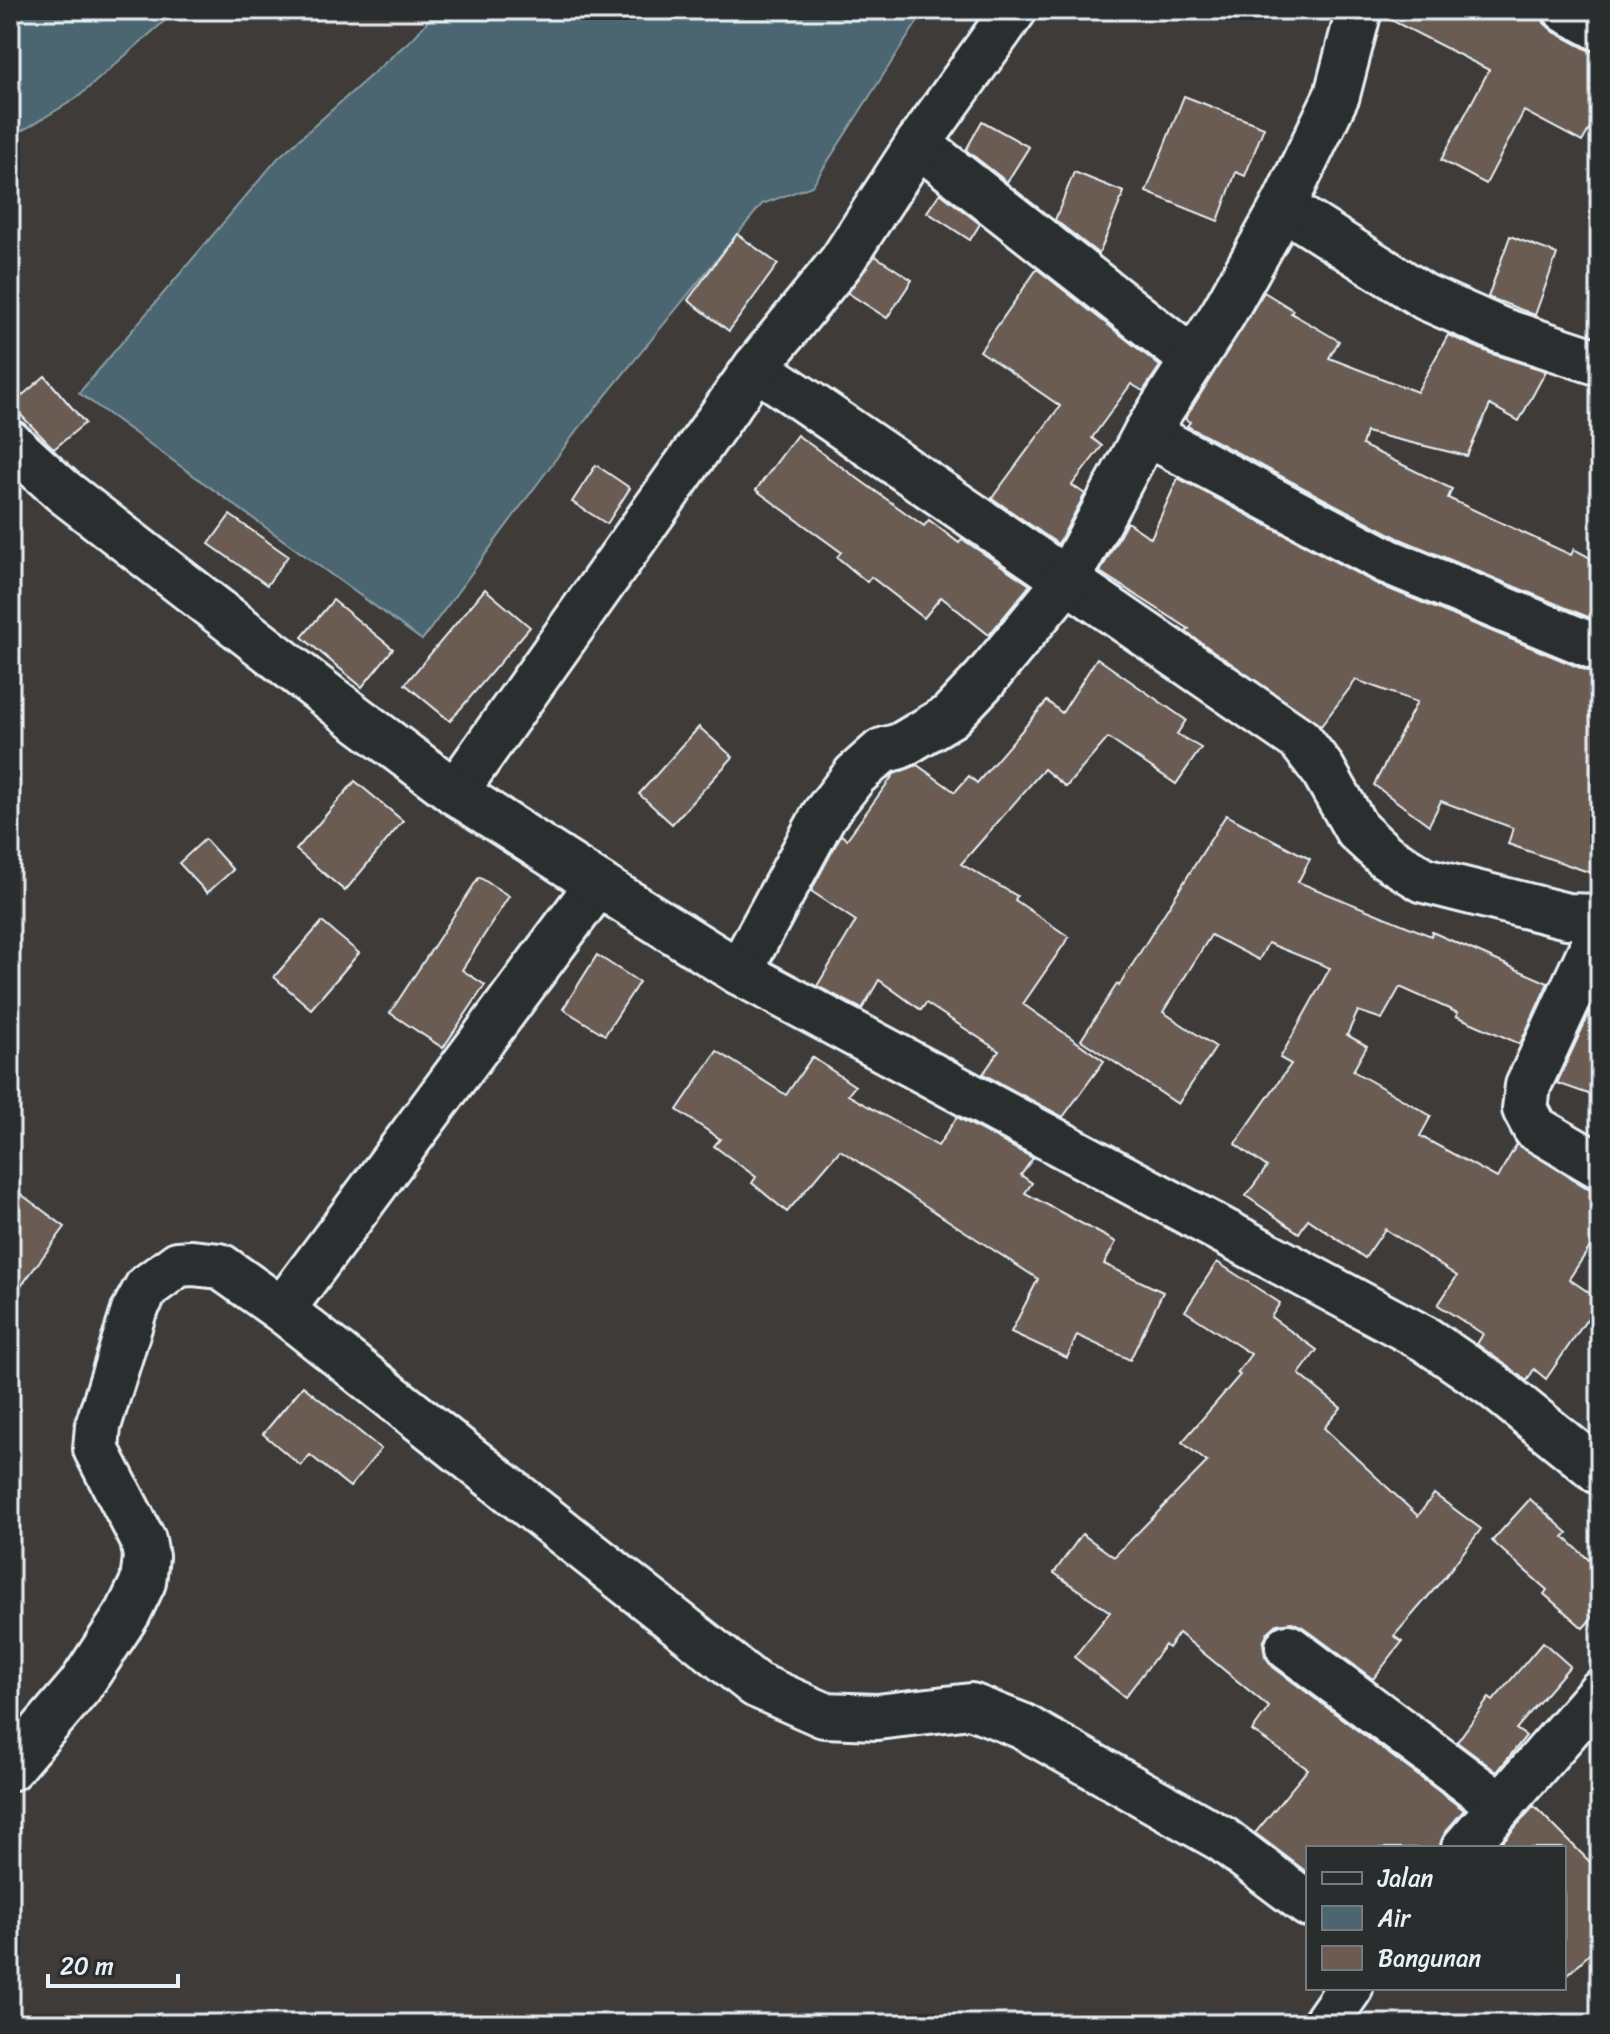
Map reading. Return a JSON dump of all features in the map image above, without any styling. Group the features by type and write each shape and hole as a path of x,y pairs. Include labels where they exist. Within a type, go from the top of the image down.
{"street":[{"path":"455,792 756,367 842,261 918,144 1014,10"},
{"path":"739,972 824,815 855,775 882,751 900,746 950,716 985,679 1067,580 1146,433 1223,314 1283,207 1337,95 1359,10"},
{"path":"1566,10 1600,28"},
{"path":"918,144 1193,360"},
{"path":"1283,207 1425,297 1500,330 1600,363"},
{"path":"756,367 1300,740 1323,770 1357,830 1385,856 1424,880 1567,916 1600,917"},
{"path":"1146,433 1387,561 1600,649"},
{"path":"10,443 75,500 455,792 739,972 1425,1339 1491,1384 1600,1472"},
{"path":"282,1310 598,884"},
{"path":"1600,930 1528,1086 1525,1109 1535,1128 1600,1166"},
{"path":"10,1768 80,1686 128,1613 143,1582 146,1557 143,1540 96,1449 98,1426 134,1311 147,1287 178,1264 192,1263 220,1266 282,1310 756,1685 824,1715 877,1717 971,1706 1022,1726 1222,1839 1306,1902"},
{"path":"1288,1647 1500,1805"},
{"path":"1466,1846 1600,1692"},
{"path":"1325,2024 1349,1990"}],"water":[{"path":"10,10 177,10 77,98 10,138"},
{"path":"437,10 925,10 812,186 762,204 575,433 422,640 79,393 278,158 416,35"}],"building":[{"path":"1383,10 1541,10 1544,23 1554,32 1600,53 1600,110 1582,142 1524,111 1486,184 1441,160 1489,70 1383,16"},
{"path":"1184,96 1264,127 1245,176 1236,172 1218,221 1146,192"},
{"path":"982,121 1029,147 1007,182 966,150"},
{"path":"1074,172 1124,192 1099,254 1055,220"},
{"path":"940,193 980,224 970,240 927,212"},
{"path":"737,234 778,264 729,331 688,300"},
{"path":"1510,236 1557,254 1535,315 1488,297"},
{"path":"875,256 912,280 887,318 848,293"},
{"path":"1037,269 1160,366 1143,391 1131,384 1092,438 1102,446 1072,485 1085,494 1058,544 992,498 1060,406 980,351"},
{"path":"1264,292 1293,310 1291,313 1339,341 1329,358 1417,392 1448,335 1492,354 1546,371 1519,421 1490,405 1467,456 1366,432 1362,445 1452,489 1448,498 1571,555 1574,549 1600,563 1600,622 1398,538 1187,426 1190,422 1185,419"},
{"path":"45,376 85,423 54,449 11,405"},
{"path":"797,435 924,526 929,520 959,543 962,539 1030,585 989,635 941,597 924,618 871,577 867,582 837,557 841,552 756,490"},
{"path":"596,465 630,488 607,524 572,502"},
{"path":"1178,478 1377,584 1590,672 1600,673 1600,876 1508,844 1513,828 1441,801 1429,825 1374,785 1417,702 1356,680 1321,726 1186,632 1189,629 1100,572 1127,522 1151,538"},
{"path":"230,515 288,556 267,585 209,544"},
{"path":"485,589 530,627 450,721 405,684"},
{"path":"333,600 393,649 362,687 302,637"},
{"path":"1097,658 1186,720 1177,734 1201,748 1176,784 1108,738 1066,787 1044,769 961,864 1017,896 1015,900 1069,937 1023,1004 1104,1061 1063,1117 983,1074 999,1051 926,1003 921,1010 879,980 862,1009 817,986 856,921 811,891 841,835 847,839 894,774 917,765 955,792 969,776 977,783 1047,701 1062,713"},
{"path":"699,727 733,757 672,824 639,794"},
{"path":"355,781 403,821 345,891 296,850"},
{"path":"1226,815 1310,859 1298,882 1431,936 1432,932 1548,983 1520,1044 1400,987 1382,1019 1358,1011 1347,1035 1367,1046 1353,1071 1431,1116 1420,1136 1497,1178 1517,1144 1587,1188 1600,1191 1600,1232 1569,1279 1600,1300 1546,1379 1534,1369 1527,1381 1477,1344 1483,1334 1438,1305 1457,1276 1385,1229 1365,1258 1308,1219 1299,1233 1246,1196 1267,1167 1235,1144 1291,1064 1280,1058 1330,968 1268,943 1259,960 1211,935 1163,1012 1216,1047 1178,1104 1081,1040 1117,984 1119,986"},
{"path":"205,839 233,870 207,893 179,863"},
{"path":"479,877 509,896 462,970 485,985 443,1048 390,1013"},
{"path":"322,922 359,953 311,1009 274,977"},
{"path":"597,955 639,982 605,1035 563,1009"},
{"path":"1594,1003 1600,1006 1600,1098 1557,1083"},
{"path":"717,1051 786,1095 812,1057 855,1086 848,1095 938,1146 957,1117 1033,1158 1021,1175 1032,1183 1025,1193 1116,1242 1104,1264 1163,1292 1130,1360 1077,1335 1067,1358 1011,1332 1038,1279 840,1150 787,1212 752,1183 756,1177 714,1146 720,1139 677,1110"},
{"path":"10,1186 65,1227 10,1301"},
{"path":"1217,1262 1280,1303 1271,1317 1317,1350 1299,1374 1341,1408 1324,1428 1418,1516 1434,1494 1481,1529 1394,1636 1402,1642 1373,1679 1292,1622 1277,1624 1268,1632 1263,1643 1265,1656 1273,1667 1464,1810 1445,1832 1441,1846 1306,1846 1306,1871 1255,1833 1308,1769 1252,1731 1269,1707 1179,1633 1168,1648 1165,1645 1125,1697 1074,1657 1110,1612 1054,1573 1082,1534 1114,1557 1207,1462 1182,1442 1240,1375 1237,1373 1251,1354 1185,1311"},
{"path":"303,1386 381,1449 350,1487 310,1455 301,1466 263,1434"},
{"path":"1530,1499 1568,1533 1564,1537 1600,1570 1600,1609 1583,1628 1544,1594 1547,1590 1492,1541"},
{"path":"1543,1642 1570,1666 1516,1729 1526,1736 1497,1772 1457,1742 1489,1698 1493,1701"},
{"path":"1534,1806 1600,1872 1600,1944 1566,1976 1566,1846 1499,1846"}]}
